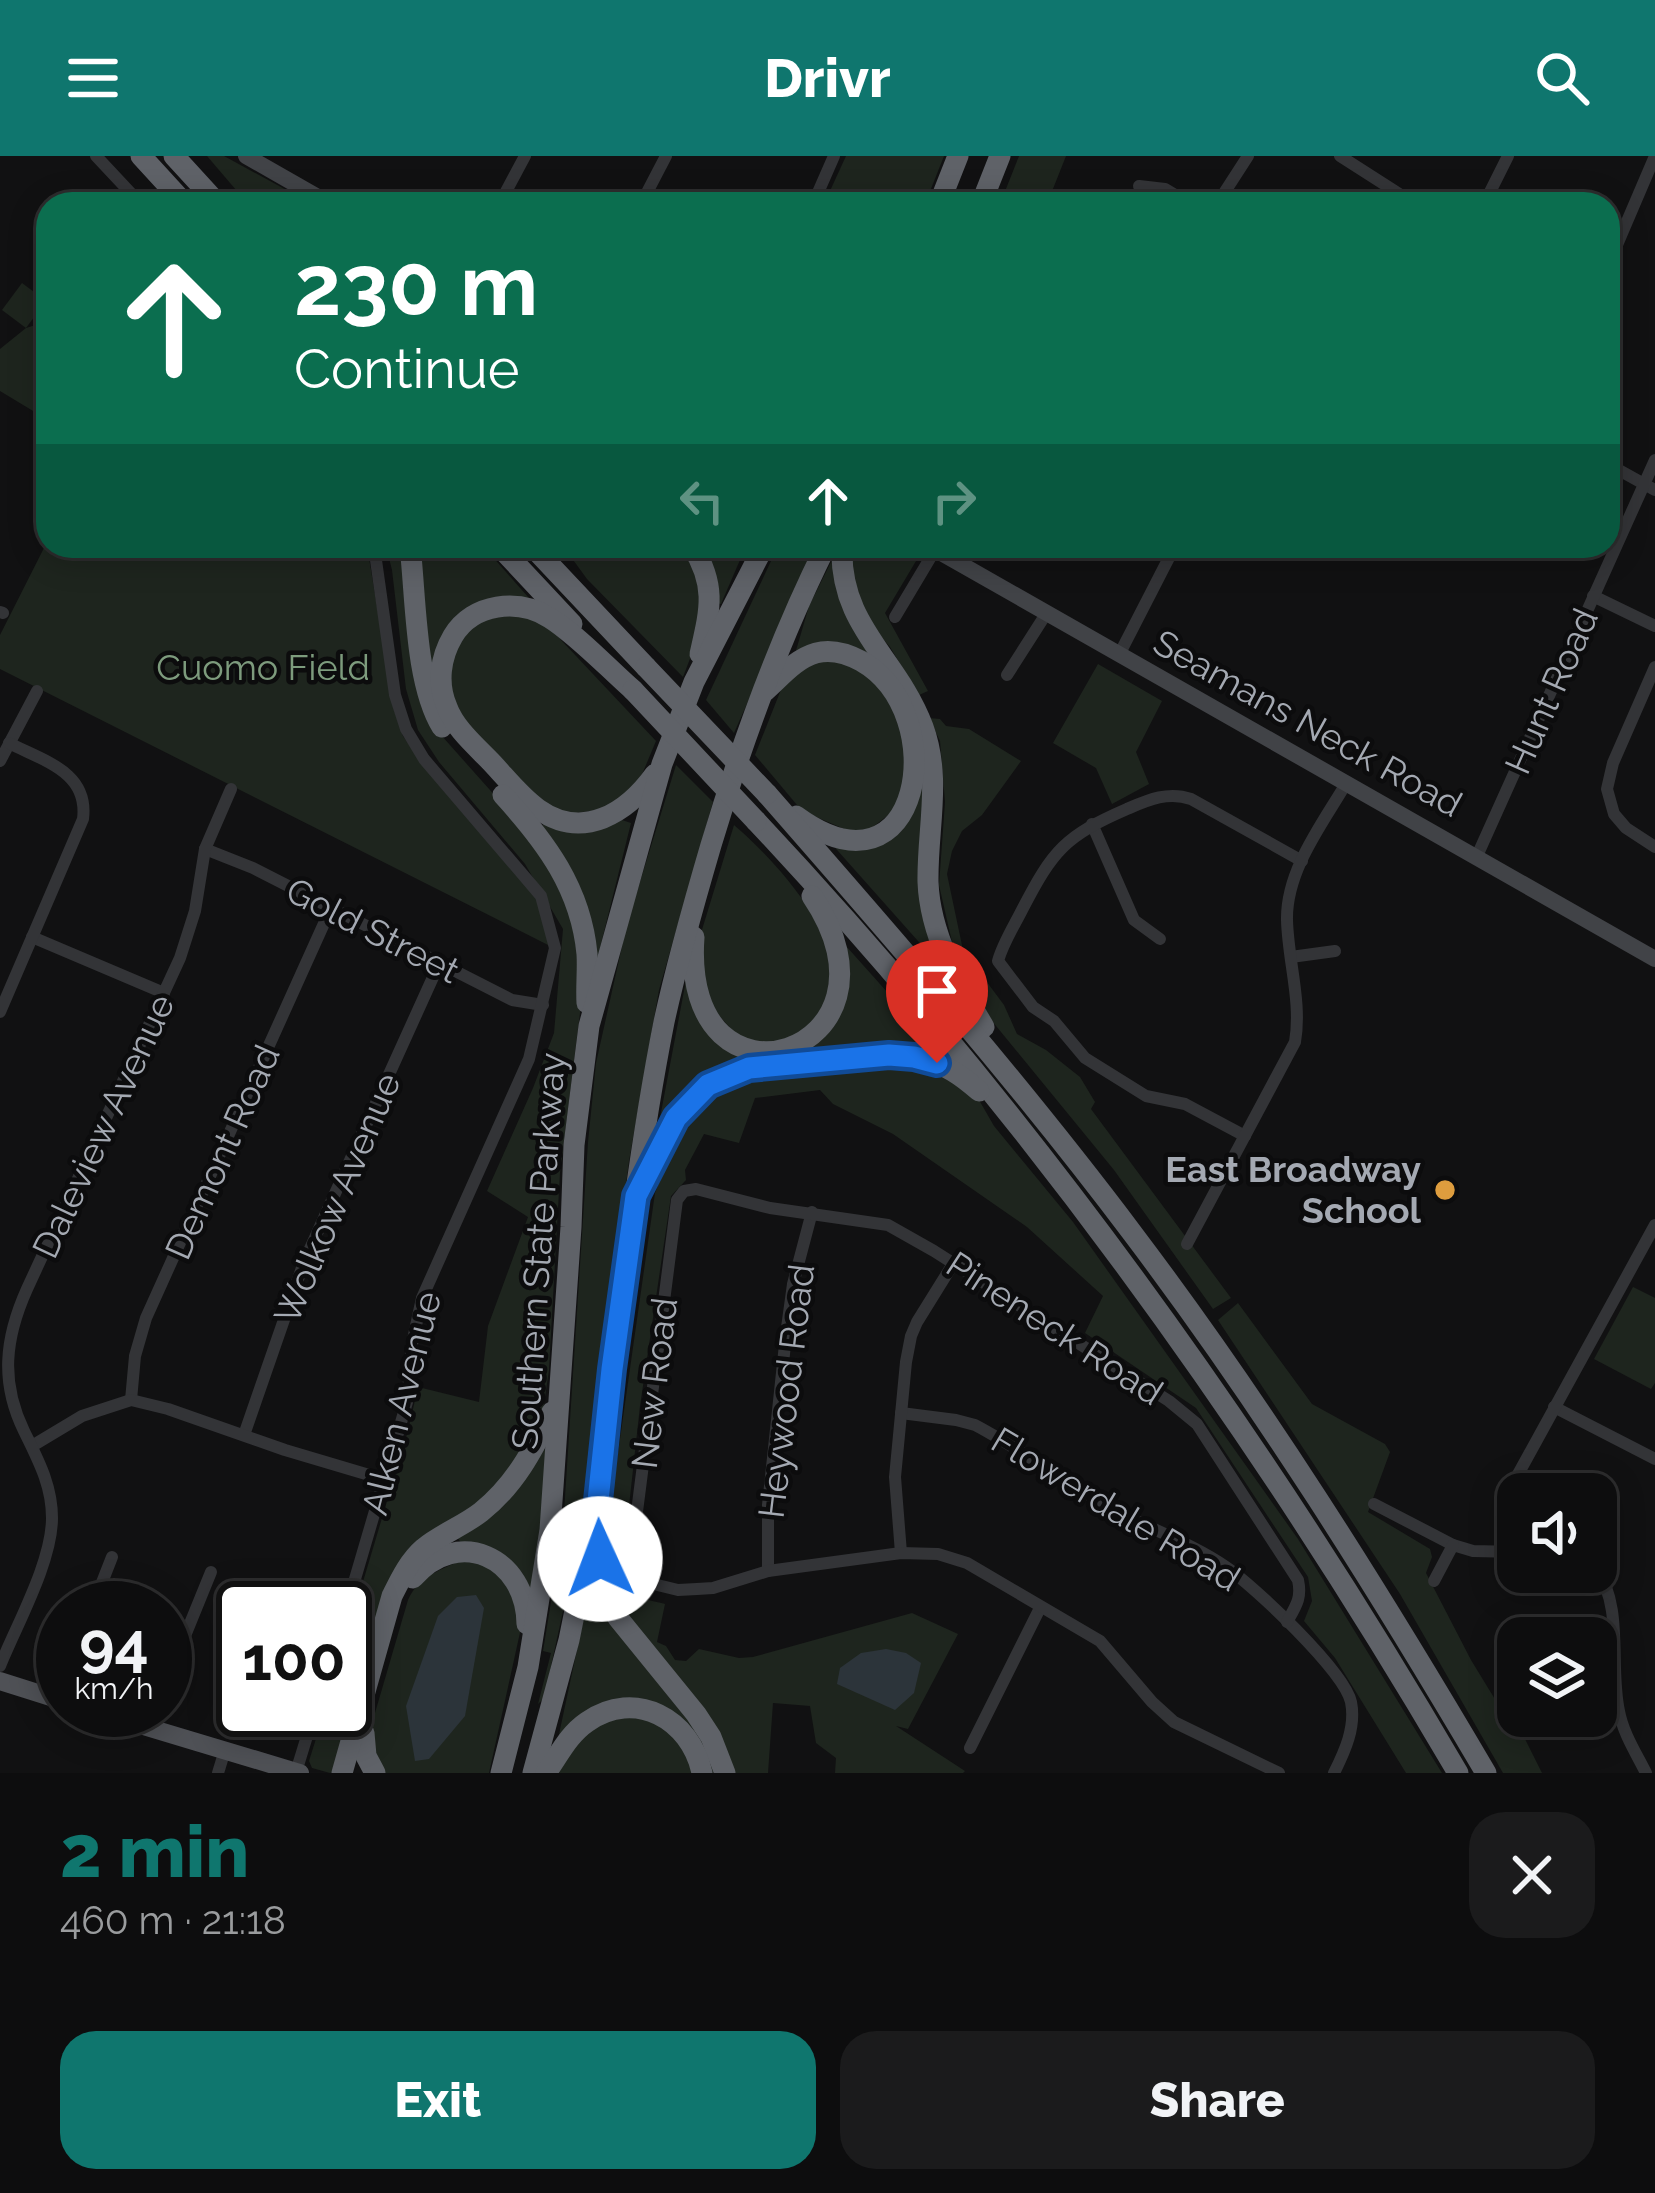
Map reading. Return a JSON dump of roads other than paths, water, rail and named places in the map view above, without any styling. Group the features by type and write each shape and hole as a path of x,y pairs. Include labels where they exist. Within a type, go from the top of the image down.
{"highway":[{"path":"141,156 174,192"},
{"path":"174,156 207,192"},
{"path":"943,192 958,156"},
{"path":"986,192 1000,156"},
{"path":"411,558 424,677 435,715 455,744 537,832 563,872 583,929 589,1026"},
{"path":"511,558 919,1001 1129,1268 1269,1468 1458,1773"},
{"path":"543,558 766,794 930,980 1148,1254 1289,1454 1486,1773"},
{"path":"563,558 646,667"},
{"path":"694,682 711,606 707,574 698,558"},
{"name":"Southern State Parkway","path":"501,1773 528,1667 550,1530 574,1145 589,1026 662,764 694,682 758,558"},
{"path":"533,1773 595,1529 612,1369 665,1019 732,776 760,695 821,558"},
{"path":"842,558 847,597 913,702 932,757 928,887 940,940 965,995 1020,1090"},
{"path":"633,690 551,618 514,606 494,606 458,628 441,668 447,708 458,726 527,800 554,818 586,824 615,814 642,792 662,764"},
{"path":"760,695 790,667 814,654 854,657 877,673 894,694 913,742 915,765 911,793 899,819 865,840 831,838 766,794"},
{"path":"697,892 693,966 706,1018 725,1038 745,1048 774,1051 800,1044 830,1016 839,990 839,966 828,922 778,845"},
{"path":"636,1196 683,1108 708,1085 749,1068 865,1056 914,1057 954,1072 1016,1124"},
{"path":"346,1773 392,1596 405,1569 424,1548 479,1514 501,1494 524,1467 558,1401"},
{"path":"595,1529 606,1589 618,1618 696,1714 725,1773"},
{"path":"372,1704 405,1588 422,1568 449,1554 487,1556 511,1573 526,1601 528,1667"},
{"path":"546,1773 562,1747 592,1718 636,1708 656,1713 681,1729 699,1758 702,1773"},
{"path":"346,1773 362,1737"},
{"path":"364,1737 366,1756 375,1773"}],"main road":[{"path":"246,156 309,192"},
{"name":"Seamans Neck Road","path":"949,558 1655,958"},
{"path":"0,1681 36,1689"},
{"path":"192,1736 298,1772"}],"street":[{"path":"96,156 130,192"},
{"path":"506,192 525,156"},
{"path":"647,192 666,156"},
{"path":"818,192 834,156"},
{"path":"1224,192 1247,156"},
{"path":"1340,156 1396,192"},
{"path":"1364,171 1372,156"},
{"path":"1490,192 1508,156"},
{"path":"1620,237 1654,156"},
{"path":"1139,186 1170,192"},
{"name":"Hunt Road","path":"1620,545 1650,488 1655,460"},
{"path":"1620,471 1650,488"},
{"name":"Alken Avenue","path":"355,1581 407,1402 422,1298 530,1059 555,948 541,896 424,758 406,729 395,695 376,558"},
{"path":"895,617 927,558"},
{"path":"1119,655 1169,558"},
{"name":"Hunt Road","path":"1477,856 1613,558"},
{"path":"1593,596 1655,626"},
{"path":"1007,675 1046,614"},
{"path":"1655,667 1607,788 1615,814 1626,829 1655,847"},
{"path":"0,761 37,691"},
{"path":"0,1012 85,803 68,774 9,743"},
{"path":"1187,1244 1295,1042 1298,1024 1288,903 1302,861 1346,782"},
{"name":"Daleview Avenue","path":"0,1666 51,1532 46,1477 9,1389 7,1352 13,1323 164,993 191,926 205,849 231,789"},
{"path":"1245,1136 1185,1104 1146,1096 1085,1058 1054,1021 1033,1007 998,961 1043,868 1065,843 1092,824 1147,800 1181,796 1302,861"},
{"path":"1092,824 1134,920 1160,939"},
{"name":"Gold Street","path":"205,849 253,868 512,1000 543,1005"},
{"name":"Demont Road","path":"131,1400 146,1318 332,908"},
{"path":"32,937 164,993"},
{"path":"1291,957 1335,951"},
{"name":"Wolkow Avenue","path":"244,1435 304,1262 440,964"},
{"name":"Pineneck Road","path":"684,1191 696,1189 770,1208 888,1225 1169,1401 1197,1424 1298,1580 1299,1601 1287,1622"},
{"name":"New Road","path":"684,1191 676,1200 632,1576 678,1590 712,1588 769,1570"},
{"name":"Heywood Road","path":"769,1570 768,1504 786,1335 793,1284 812,1212"},
{"path":"1520,1473 1655,1225"},
{"path":"902,1553 895,1477 911,1336 953,1264"},
{"path":"32,1446 102,1408 131,1400 386,1480"},
{"path":"1554,1407 1655,1459"},
{"name":"Flowerdale Road","path":"901,1413 956,1420 992,1434 1102,1504 1225,1566 1337,1674 1351,1703 1352,1726 1334,1773"},
{"path":"1374,1504 1453,1545 1497,1551"},
{"path":"1434,1581 1453,1545"},
{"path":"769,1570 902,1553 938,1554 967,1563 1100,1641 1174,1722 1279,1773"},
{"path":"103,1581 112,1557"},
{"path":"192,1619 211,1572"},
{"path":"970,1748 1040,1608"},
{"path":"1617,1697 1646,1773"},
{"path":"298,1772 308,1737"},
{"path":"218,1773 225,1750"}],"place":[{"name":"East Broadway School","path":"1445,1190"}],"park label":[{"name":"Cuomo Field","path":"263,667"}]}
